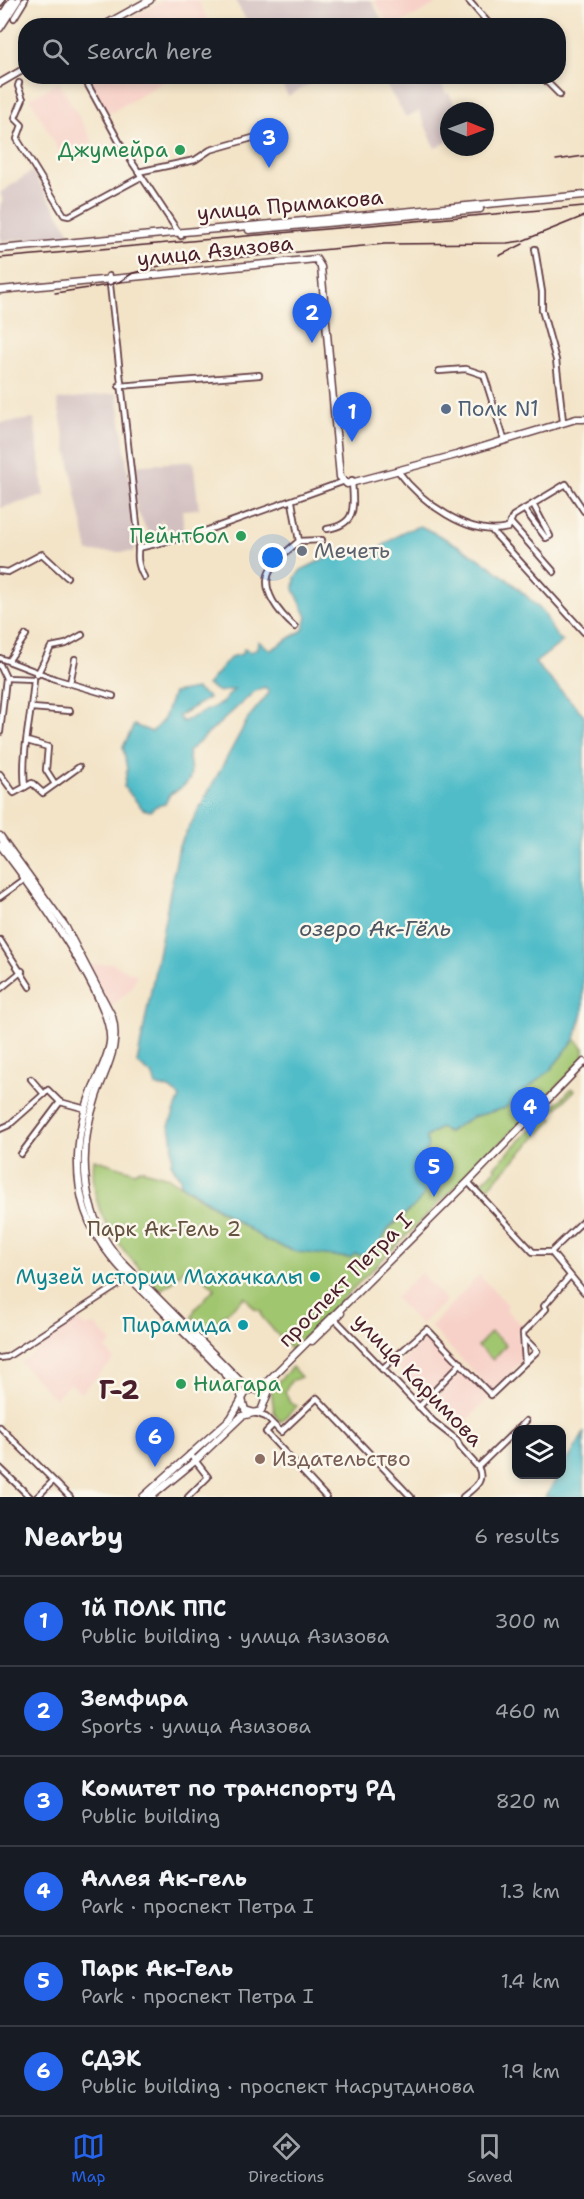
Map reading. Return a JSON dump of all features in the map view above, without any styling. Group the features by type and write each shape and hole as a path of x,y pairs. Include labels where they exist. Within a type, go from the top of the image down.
{"main road":[{"path":"0,19 12,0"},
{"path":"0,28 12,0"},
{"path":"117,18 150,0"},
{"path":"0,83 18,73"},
{"name":"улица Примакова","path":"0,251 584,197"},
{"name":"улица Азизова","path":"0,289 318,257 324,263 344,473 349,481"},
{"path":"349,481 504,439 579,415 584,418"},
{"path":"349,481 398,471 584,418"},
{"path":"0,836 63,934 107,1018 110,1041 85,1144 84,1172 90,1205 106,1247"},
{"path":"0,845 27,877"},
{"path":"106,1062 86,1109 80,1140 80,1188 87,1214 106,1247 129,1278 241,1386 261,1392 266,1401 262,1409 242,1416 195,1461 151,1497"},
{"name":"проспект Петра I","path":"469,1184 584,1062"},
{"name":"проспект Петра I","path":"266,1401 271,1382 584,1067"},
{"path":"119,1263 241,1386 245,1410 255,1413"},
{"name":"проспект Петра I","path":"253,1389 267,1382 334,1318"},
{"path":"143,1497 231,1418 246,1392 253,1389"}],"street":[{"path":"14,18 25,0"},
{"path":"468,0 484,18"},
{"path":"19,84 23,99 15,118 22,124 17,139 64,215 69,216 139,175 195,160 210,150 256,137"},
{"path":"88,84 139,175 180,234"},
{"path":"549,84 560,95"},
{"path":"535,249 542,310 556,360 563,421"},
{"path":"109,277 138,548 138,568 144,578"},
{"path":"440,371 466,369 484,375 504,439"},
{"path":"119,387 259,375"},
{"path":"398,471 407,483 446,516 493,532 584,632"},
{"path":"138,548 191,536 349,481 354,510 346,523 327,529"},
{"path":"493,532 508,528 513,516 567,485 584,511"},
{"path":"292,502 298,541"},
{"path":"524,509 546,538 550,536 533,504"},
{"path":"510,522 554,572"},
{"path":"295,627 277,610 268,579 272,567 298,541 322,540"},
{"path":"0,571 8,572 42,554 66,577"},
{"path":"25,787 24,757 34,679 54,645 66,644 82,634"},
{"path":"9,660 26,635"},
{"path":"0,658 113,696"},
{"path":"70,683 75,659"},
{"path":"0,665 6,678 0,732"},
{"path":"6,678 34,679"},
{"path":"32,708 70,711"},
{"path":"27,741 48,747 46,770 55,784"},
{"path":"0,774 2,782 15,793 32,783 42,794 80,767"},
{"path":"0,897 27,877"},
{"path":"0,940 22,971 30,987"},
{"path":"0,989 22,971"},
{"path":"31,1079 44,1094"},
{"path":"0,1128 9,1125 48,1090 60,1102 86,1109"},
{"path":"21,1154 60,1102"},
{"path":"469,1184 533,1252 551,1252 584,1220"},
{"path":"551,1252 584,1292"},
{"path":"525,1362 523,1333 546,1309 544,1306 570,1276"},
{"path":"0,1358 7,1357 129,1278"},
{"name":"улица Каримова","path":"334,1318 442,1430 446,1429 458,1440 460,1447 478,1467"},
{"path":"382,1369 427,1329 490,1395 537,1351 524,1338"},
{"path":"419,1407 461,1364"},
{"path":"255,1413 281,1432 317,1398 411,1497"},
{"path":"266,1401 271,1423 266,1432 326,1497"},
{"path":"522,1425 526,1421"},
{"path":"0,1427 70,1497"},
{"path":"463,1497 480,1482 481,1474 478,1467 512,1435"},
{"path":"188,1497 208,1477 190,1454"},
{"path":"0,1468 30,1497"},
{"path":"36,1497 53,1481"}],"shaded area":[{"path":"163,0 198,0 207,18 131,18"},
{"path":"235,0 371,0 381,18 245,18"},
{"path":"374,0 443,0 410,18 385,18"},
{"path":"55,84 60,84 93,142 63,159 30,98"},
{"path":"92,84 159,84 109,114"},
{"path":"282,84 310,84 288,96"},
{"path":"385,84 442,84 446,94 449,93 454,102 440,102 440,146 435,148 419,111 406,117"},
{"path":"32,171 69,231 68,234 0,241 0,205 3,200 0,193"},
{"path":"115,233 116,236 0,247 0,243 34,238"},
{"path":"117,393 138,544 133,552 88,552 57,400"},
{"path":"34,419 44,496 0,508 0,423"},
{"path":"193,461 199,509 182,510 184,531 168,532 168,527 164,527 162,519 158,532 150,536 137,511 132,466"},
{"path":"111,963 137,975 131,989 111,1007 88,965"},
{"path":"421,1273 446,1301 420,1325 395,1298"},
{"path":"479,1275 508,1305 506,1310 524,1327 517,1335 521,1338 524,1359 492,1391 430,1327"},
{"path":"77,1318 86,1327 95,1325 112,1342 106,1349 114,1359 81,1393 70,1383 55,1399 21,1363"},
{"path":"428,1335 459,1365 427,1397 397,1367"},
{"path":"462,1371 489,1398 458,1429 431,1402"}],"green space":[{"name":"Парк Ак-Гель 2","path":"575,1039 584,1048 584,1060 291,1350 262,1317 261,1311 255,1309 245,1297 206,1331 192,1317 195,1309 215,1288 194,1271 183,1270 173,1282 160,1290 121,1247 102,1216 93,1180 94,1159 135,1172 140,1169 168,1177 267,1241 298,1252 328,1254 345,1258 380,1244 388,1228 401,1220 425,1192 429,1182 428,1169 423,1158 426,1137 440,1128 448,1132 472,1117 505,1108 556,1063"},
{"path":"572,1088 575,1090 550,1115 553,1119 485,1191 479,1185 496,1169 494,1167"},
{"path":"491,1332 506,1345 493,1360 478,1346"},
{"path":"292,1367 301,1377 291,1381 285,1391 290,1403 297,1406 280,1422 274,1412 271,1389"}],"water":[{"name":"озеро Ак-Гёль","path":"420,526 469,552 512,583 544,613 555,634 563,641 535,663 584,715 583,1013 575,1039 551,1069 505,1108 472,1117 448,1132 440,1128 426,1137 428,1146 423,1158 427,1170 426,1190 416,1205 388,1229 373,1253 369,1256 355,1254 350,1258 298,1252 267,1241 181,1184 171,1163 173,1150 169,1126 180,1097 169,1089 156,1086 153,1076 137,1063 179,846 249,717 269,693 265,687 255,691 188,752 191,773 188,782 170,794 165,804 156,806 150,811 143,809 124,787 127,769 123,747 134,725 152,732 164,719 173,693 196,689 209,698 178,716 183,722 222,703 234,689 219,692 207,685 231,657 242,654 244,649 251,652 257,648 258,641 271,650 303,630 307,617 294,589 295,578 301,570 338,552 378,549 405,531"},
{"path":"584,1433 584,1497 545,1497 556,1479 566,1479 566,1463"}],"railway":[{"path":"556,160 584,156"},
{"path":"0,258 584,206"},
{"path":"55,293 109,285 133,273 167,264 385,244 522,241 584,216"},
{"path":"499,256 523,244"}],"place":[{"name":"Джумейра","path":"180,150"},
{"name":"Комитет по транспорту РД","path":"269,168"},
{"name":"Земфира","path":"312,343"},
{"name":"Полк N1","path":"446,409"},
{"name":"1й ПОЛК ППС","path":"352,442"},
{"name":"Пейнтбол","path":"241,536"},
{"name":"Мечеть","path":"302,551"},
{"name":"Аллея Ак-гель","path":"530,1137"},
{"name":"Парк Ак-Гель","path":"434,1197"},
{"name":"Музей истории Махачкалы","path":"315,1277"},
{"name":"Пирамида","path":"243,1325"},
{"name":"Ниагара","path":"181,1384"},
{"name":"Издательство","path":"260,1459"},
{"name":"СДЭК","path":"155,1467"}],"district":[{"name":"Г-2","path":"119,1390"}]}
